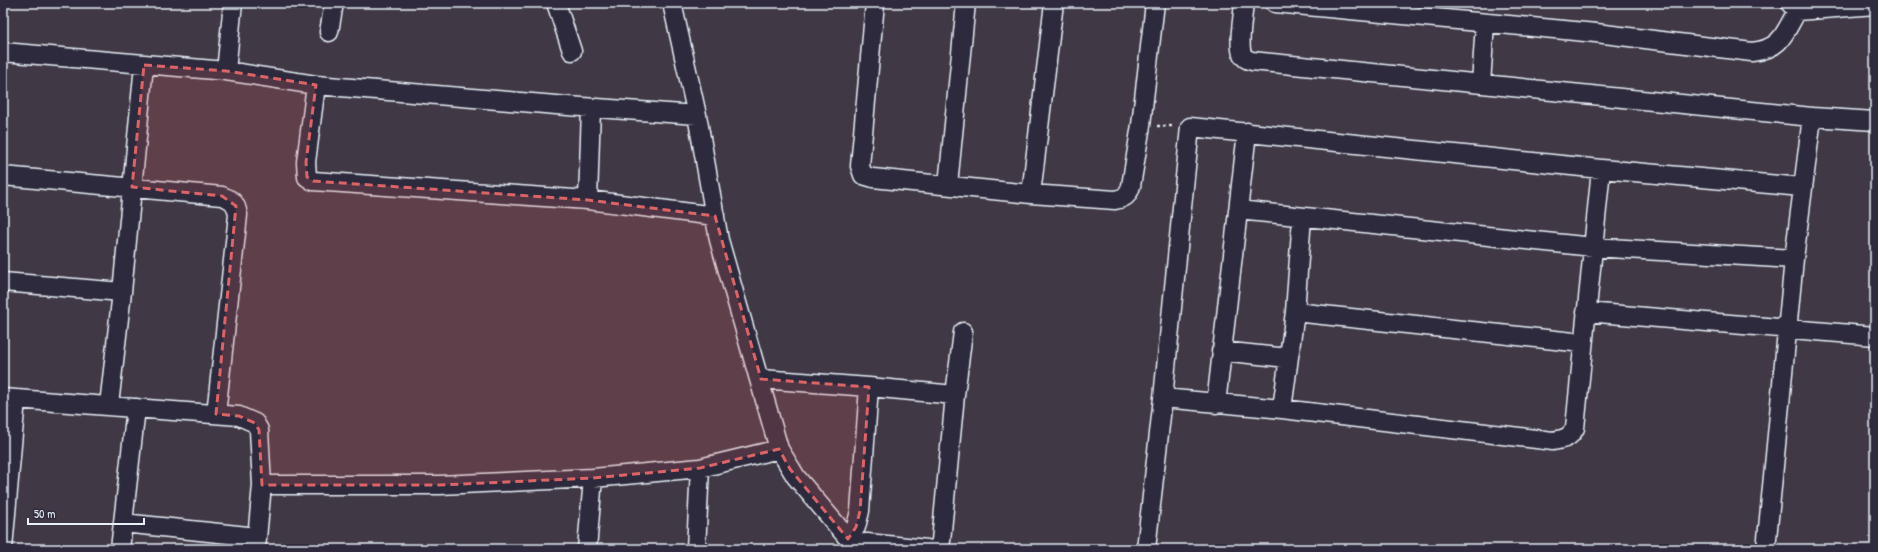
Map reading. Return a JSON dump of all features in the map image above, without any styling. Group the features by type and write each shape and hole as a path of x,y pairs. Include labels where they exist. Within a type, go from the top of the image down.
{"street":[{"path":"226,71 233,3"},
{"path":"329,32 334,3"},
{"path":"556,3 572,51"},
{"path":"672,3 697,115 719,240 761,380 779,449 796,477 852,544"},
{"path":"875,3 860,166 863,176 1031,194 1115,200 1124,198 1128,194 1130,186 1141,125 1155,3"},
{"path":"948,186 966,3"},
{"path":"1031,194 1054,3"},
{"path":"1244,3 1241,44 1242,54 1246,59 1252,61 1812,117 1875,121"},
{"path":"1275,3 1596,33 1752,52 1765,50 1775,45 1781,39 1794,7 1875,5"},
{"path":"1481,84 1485,22"},
{"path":"3,52 226,71 316,85 591,108 697,115"},
{"path":"109,405 122,292 144,65"},
{"path":"316,85 306,167 307,177 313,181 588,200 715,216"},
{"path":"588,200 591,108"},
{"path":"1766,549 1786,329 1802,187 1812,117"},
{"path":"1146,549 1163,398 1190,127 1601,169 1802,187"},
{"path":"1216,404 1247,132"},
{"path":"1163,398 1282,409 1553,441 1564,440 1571,434 1574,428 1601,169"},
{"path":"3,176 222,196 232,200 236,206 238,215 216,414"},
{"path":"1238,210 1593,247 1794,259"},
{"path":"1282,409 1295,312 1302,217"},
{"path":"3,282 122,292"},
{"path":"1295,312 1583,343"},
{"path":"1586,312 1875,336"},
{"path":"935,549 939,546 941,541 955,395 963,332"},
{"path":"1222,351 1288,358"},
{"path":"761,380 869,387 955,395"},
{"path":"852,544 860,511 869,387"},
{"path":"3,548 10,398 239,416 255,422 259,430 262,484 257,543 123,523"},
{"path":"120,549 136,408"},
{"path":"262,484 440,485 592,478 700,468 779,449"},
{"path":"696,549 700,468"},
{"path":"587,549 592,478"},
{"path":"852,544 867,543 927,549"}],"path":[{"path":"1141,125 1190,127"}],"highlighted area":[{"path":"144,65 226,71 316,85 306,162 307,177 313,181 588,200 715,216 761,379 869,387 860,511 856,527 848,539 790,469 779,449 700,468 593,478 440,485 262,485 259,430 255,423 239,416 216,414 236,206 222,196 132,187"}]}
